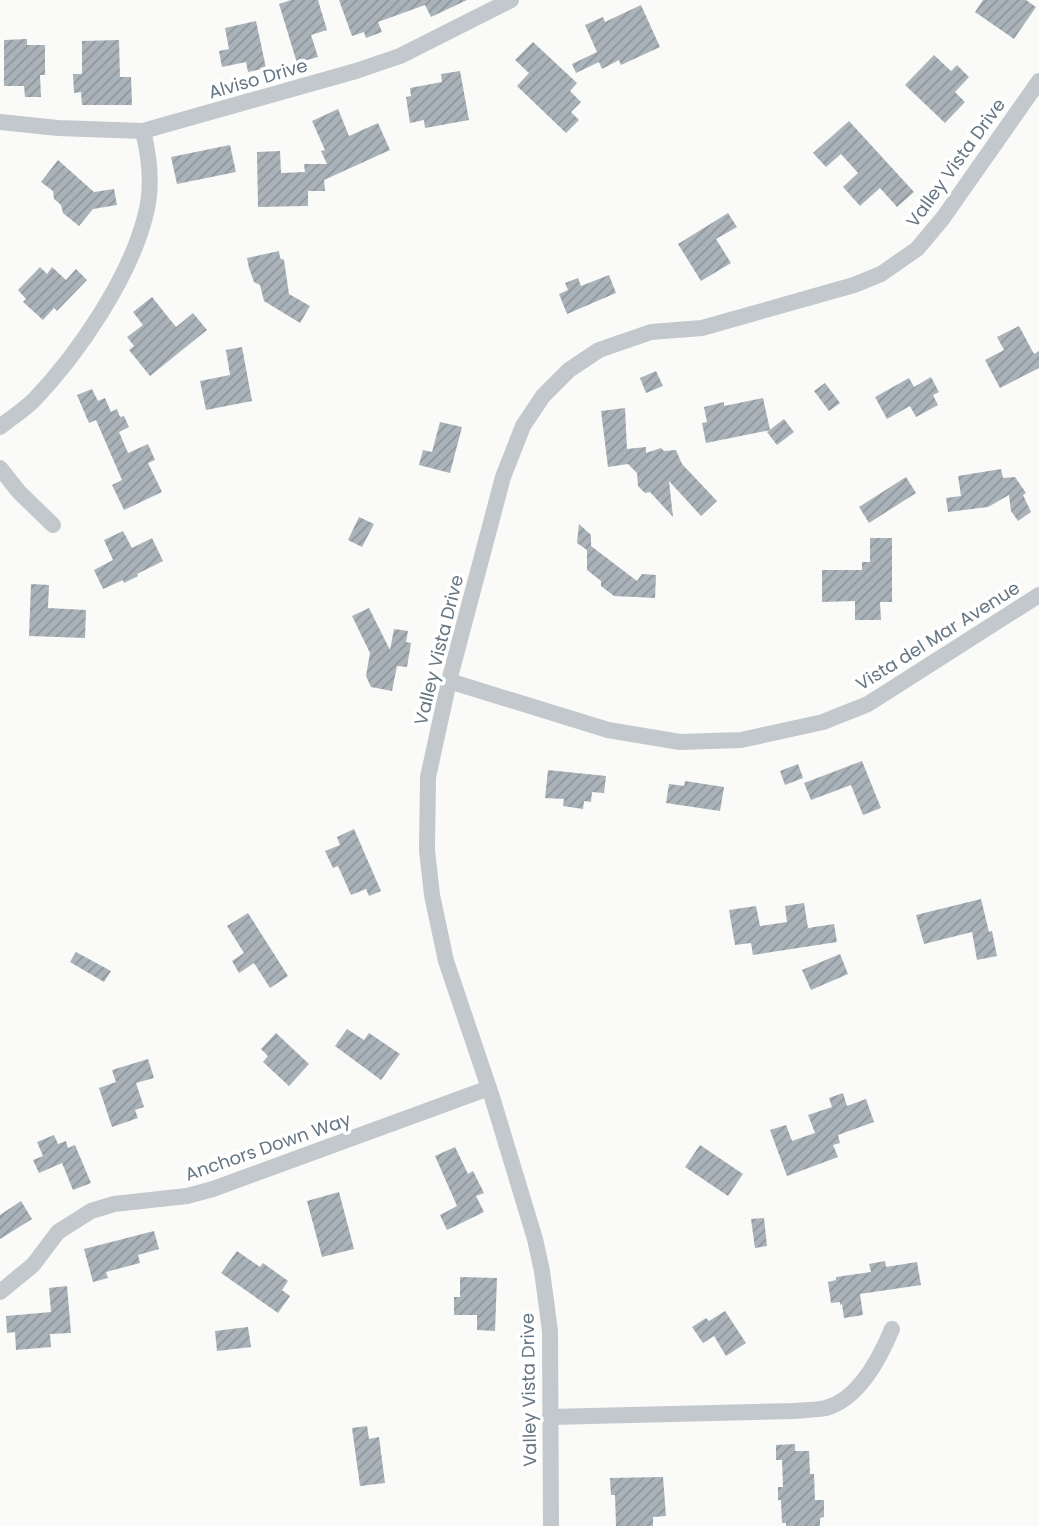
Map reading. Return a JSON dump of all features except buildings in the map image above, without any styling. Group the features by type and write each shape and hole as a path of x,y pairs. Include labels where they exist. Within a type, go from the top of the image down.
{"street":[{"name":"Alviso Drive","path":"0,122 58,128 144,131 400,56 511,0"},
{"name":"Valley Vista Drive","path":"551,1526 550,1331 541,1268 535,1239 489,1088 446,961 428,871 428,777 449,681 503,477 523,426 543,396 555,382 583,359 615,343 651,332 702,328 798,303 854,285 899,263 917,249 943,218 1039,81"},
{"path":"0,427 33,401 75,350 96,320 134,250 146,216 150,188 144,131"},
{"path":"0,468 19,492 53,525"},
{"name":"Vista del Mar Avenue","path":"449,681 608,730 680,742 741,740 823,722 868,704 1039,595"},
{"name":"Anchors Down Way","path":"0,1292 33,1265 58,1232 91,1212 114,1204 187,1196 213,1189 489,1088"},
{"path":"550,1418 827,1408 856,1388 872,1368 892,1329"}]}
